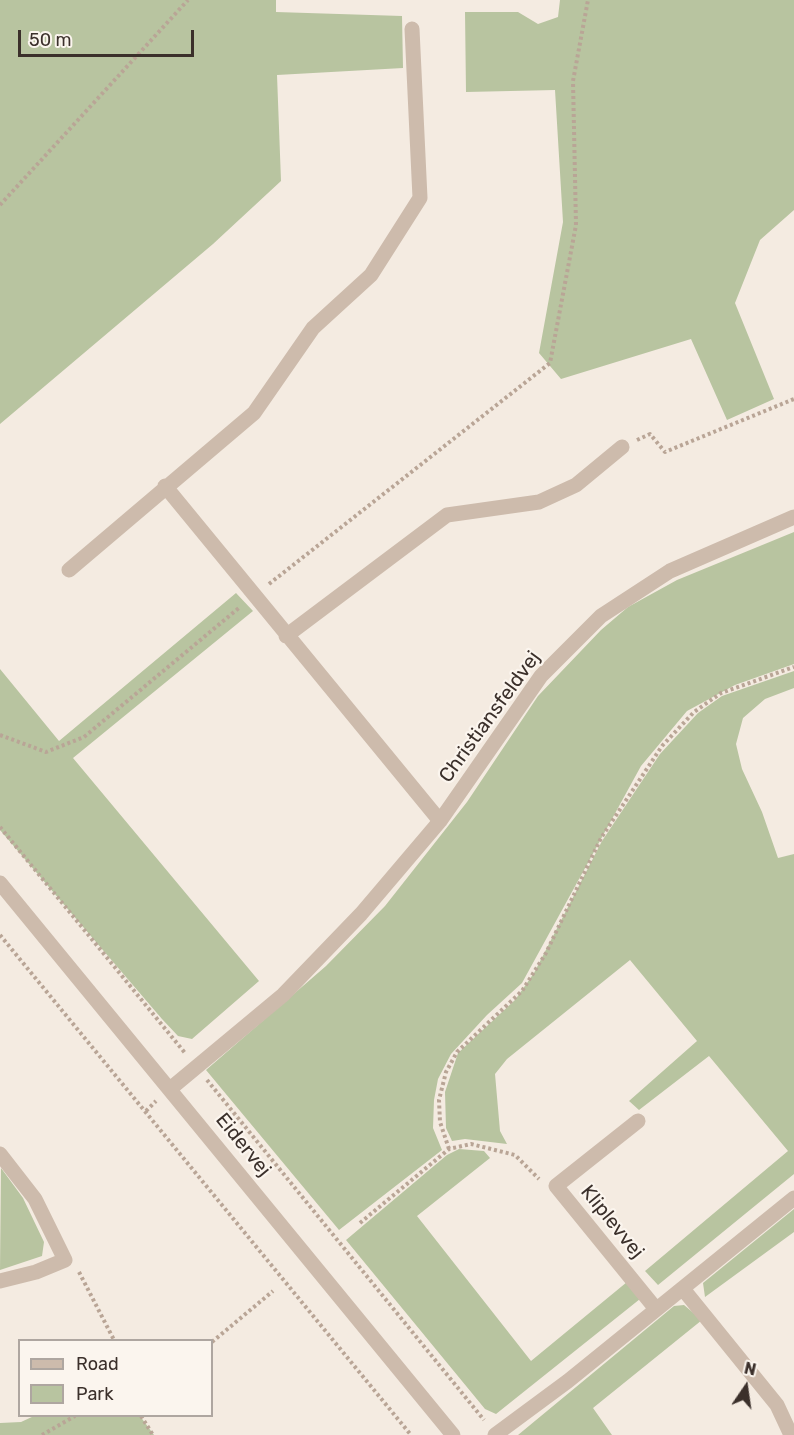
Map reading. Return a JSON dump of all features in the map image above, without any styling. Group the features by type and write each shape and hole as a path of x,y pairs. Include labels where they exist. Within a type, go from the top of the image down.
{"street":[{"path":"69,570 165,486 255,413 313,328 371,275 420,198 412,29"},
{"path":"286,636 447,515 538,502 576,485 622,447"},
{"name":"Christiansfeldvej","path":"165,486 440,821"},
{"name":"Christiansfeldvej","path":"170,1089 283,995 361,914 440,821 541,676 601,616 670,571 794,517"},
{"name":"Eidervej","path":"0,882 453,1435"},
{"name":"Kliplevvej","path":"638,1121 556,1186 656,1309"},
{"path":"0,1154 35,1198 64,1260 36,1272 0,1281"},
{"path":"495,1435 568,1381 794,1198"},
{"path":"682,1289 777,1405 791,1435"}],"path":[{"path":"0,205 188,0"},
{"path":"0,735 46,752 84,737 253,596 550,363 576,225 573,81 588,0"},
{"path":"622,447 650,434 665,452 794,399"},
{"path":"449,1149 440,1122 439,1100 446,1072 457,1052 522,991 546,953 602,838 662,746 694,712 721,693 794,667"},
{"path":"0,827 495,1435"},
{"path":"0,935 411,1435"},
{"path":"360,1223 449,1149 471,1144 514,1155 538,1179 556,1186"},
{"path":"64,1260 82,1275 113,1339"},
{"path":"213,1341 273,1291"},
{"path":"42,1435 73,1417"},
{"path":"142,1417 153,1435"}],"green space":[{"path":"0,0 276,0 276,12 402,16 403,68 277,75 281,181 213,244 0,424"},
{"path":"560,0 794,0 794,210 760,240 735,303 774,399 727,420 691,339 561,379 539,353 563,222 555,90 466,92 465,12 518,12 538,24 558,17"},
{"path":"794,532 794,664 735,685 687,711 641,766 522,983 487,1015 451,1054 438,1079 434,1100 433,1128 442,1150 339,1230 206,1070 326,966 385,906 467,802 538,696 601,630 628,607 677,580"},
{"path":"236,593 253,611 73,758 259,981 192,1039 178,1036 162,1019 0,830 0,669 59,741"},
{"path":"794,671 794,688 765,699 743,718 736,744 742,769 762,812 778,858 794,854 794,1174 658,1285 645,1271 788,1151 709,1056 639,1110 629,1101 697,1041 630,960 507,1059 495,1074 500,1131 507,1144 465,1139 452,1141 446,1128 445,1092 458,1053 515,1000 534,973 602,841 660,754 698,713 722,696"},
{"path":"459,1149 484,1151 490,1158 417,1216 531,1361 627,1282 640,1299 496,1414 485,1409 346,1240 447,1155"},
{"path":"1,1168 23,1198 44,1242 42,1256 0,1270"},
{"path":"794,1209 794,1232 705,1297 703,1283"},
{"path":"684,1305 702,1320 593,1408 612,1435 518,1435 674,1306"},
{"path":"32,1417 141,1417 154,1435 0,1435 0,1423 21,1422"}]}
